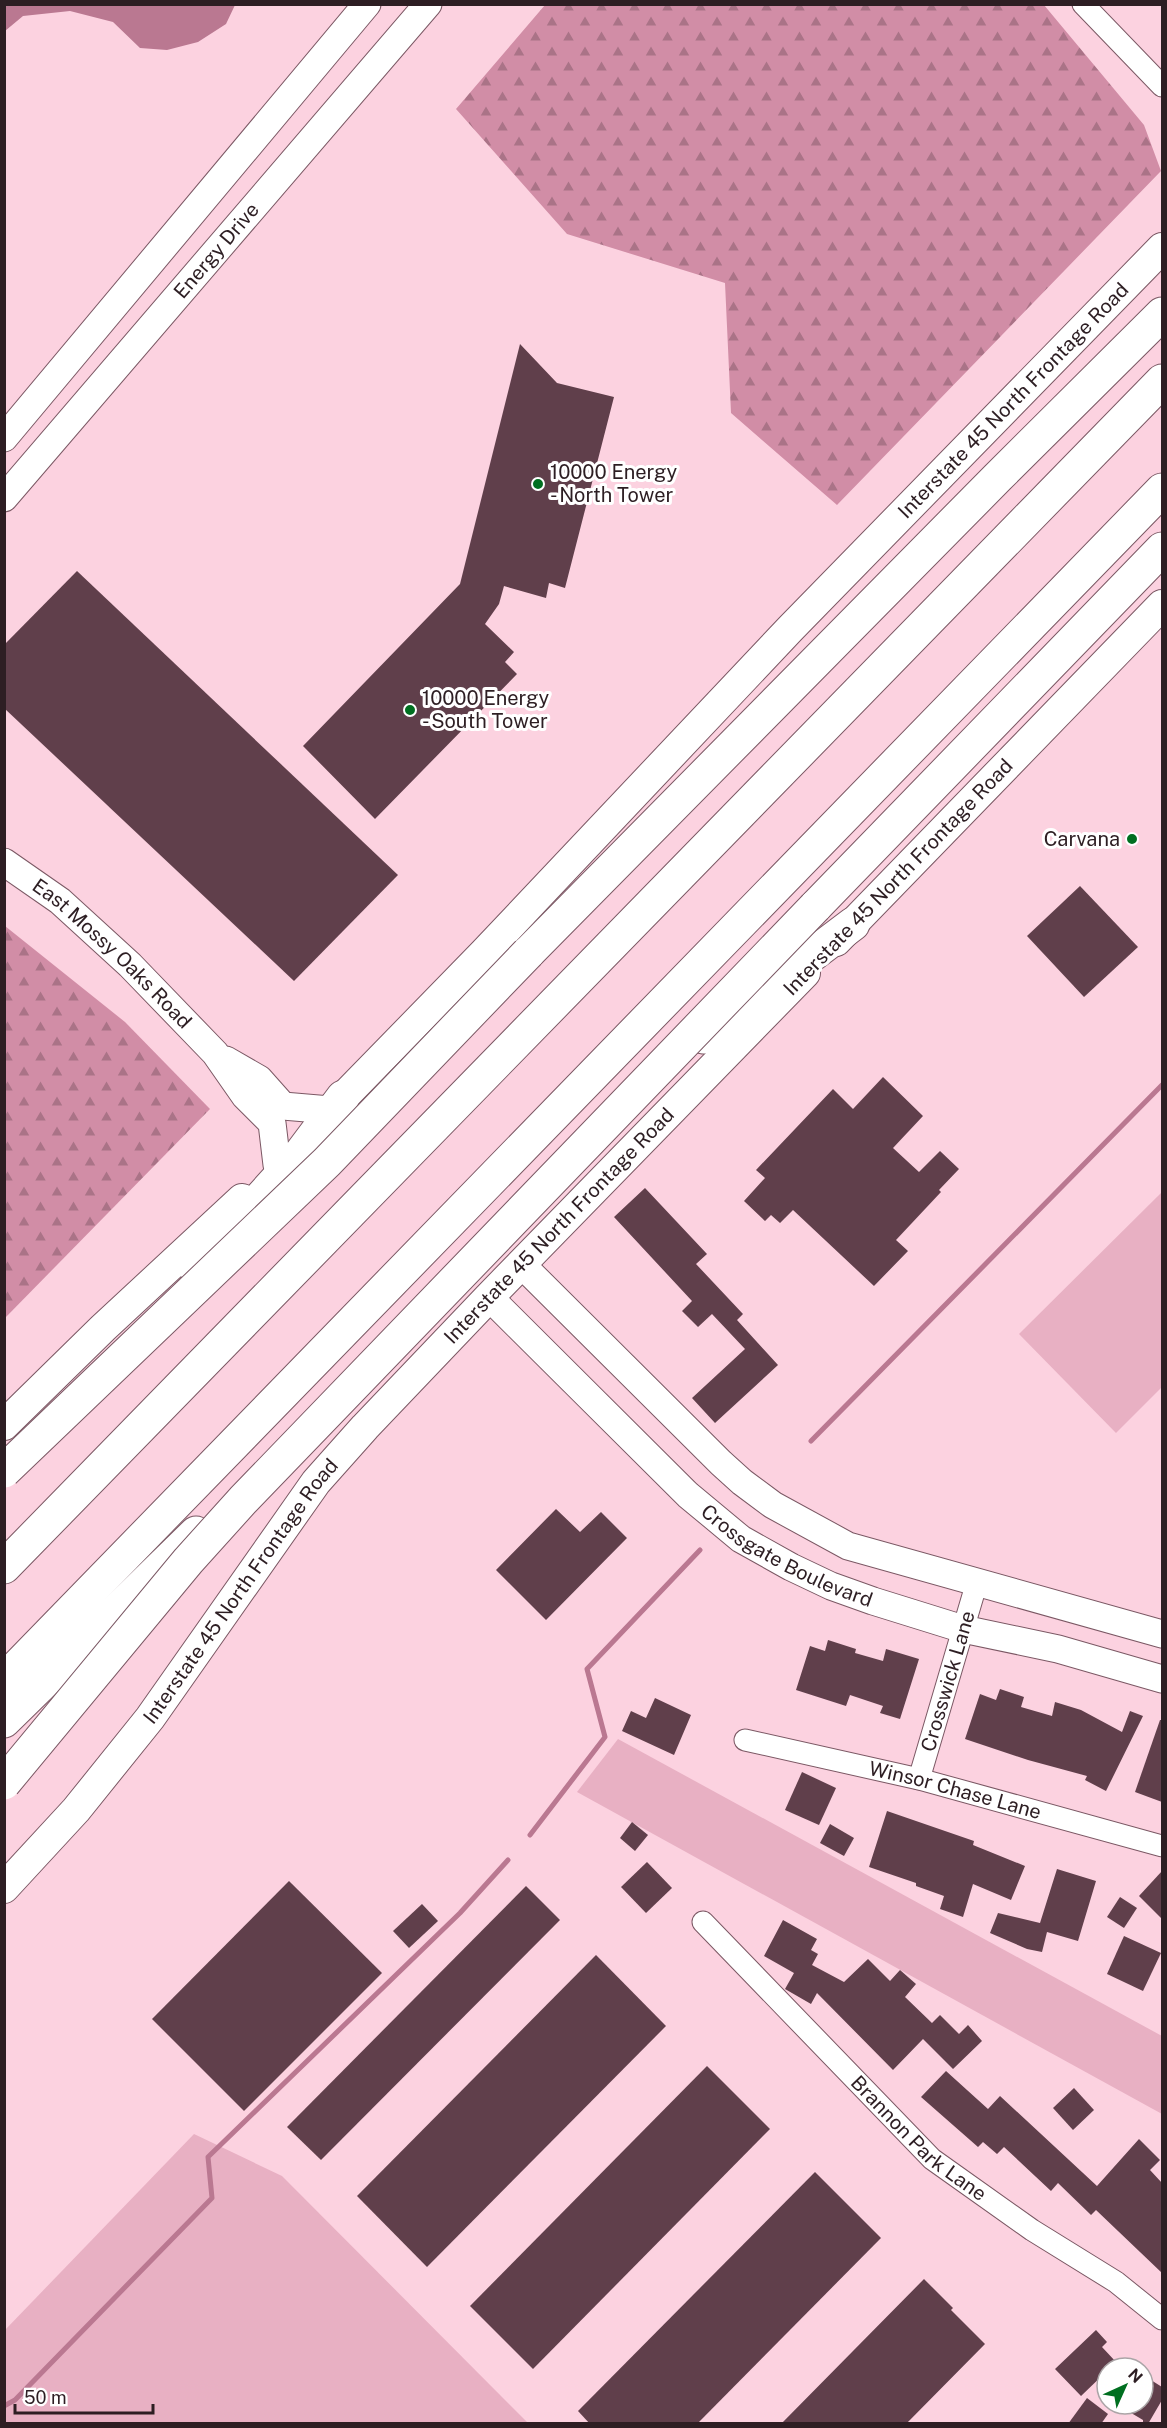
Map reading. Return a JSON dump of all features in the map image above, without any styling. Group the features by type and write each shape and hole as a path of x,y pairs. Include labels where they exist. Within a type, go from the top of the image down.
{"highway":[{"path":"4,1471 327,1162 528,953 1162,314"},
{"path":"4,1567 1162,381"},
{"path":"4,1680 1162,490"},
{"path":"4,1783 188,1561 243,1500 1162,549"},
{"path":"4,1720 693,1045 853,924"},
{"path":"4,1487 301,1153 337,1103"}],"main road":[{"name":"Interstate 45 North Frontage Road","path":"4,1425 103,1328 277,1165 484,953 790,629 1162,248"},
{"name":"Interstate 45 North Frontage Road","path":"4,1888 76,1810 150,1718 316,1482 365,1427 1162,605"}],"street":[{"path":"4,438 368,4"},
{"name":"Energy Drive","path":"4,498 428,4"},
{"path":"1083,4 1162,86"},
{"name":"East Mossy Oaks Road","path":"4,862 60,901 130,965 215,1053 245,1096 272,1123 277,1165"},
{"name":"East Mossy Oaks Road","path":"215,1053 258,1079 283,1106 337,1103"},
{"name":"Crossgate Boulevard","path":"522,1265 728,1469 773,1505 848,1546 1162,1634"},
{"name":"Crossgate Boulevard","path":"489,1297 688,1494 741,1539 831,1586 963,1629 1058,1648 1162,1679"},
{"name":"Crosswick Lane","path":"919,1779 977,1582"},
{"name":"Winsor Chase Lane","path":"745,1740 919,1779 1162,1846"},
{"name":"Brannon Park Lane","path":"704,1922 932,2159 1032,2230 1116,2282 1162,2319"}],"shaded area":[{"path":"5,4 235,5 226,24 198,42 167,50 140,48 113,22 70,11 23,16 5,31"},
{"path":"1162,1192 1162,1387 1116,1433 1019,1334"},
{"path":"618,1739 1162,2036 1162,2114 577,1792"},
{"path":"194,2134 282,2176 528,2423 5,2423 5,2330"}],"green space":[{"path":"545,5 1044,5 1144,125 1161,171 837,505 731,413 725,283 567,234 456,109"},
{"path":"5,926 125,1022 210,1109 5,1318"}],"building":[{"path":"520,344 557,383 614,397 565,588 549,583 546,598 504,586 499,604 485,624 514,652 505,662 517,674 375,819 303,746 460,584"},
{"path":"77,571 398,875 294,981 4,708 4,645"},
{"path":"1080,886 1138,947 1084,997 1027,936"},
{"path":"883,1077 923,1116 893,1148 919,1172 940,1151 959,1169 939,1190 941,1192 896,1240 908,1251 874,1286 793,1210 780,1223 771,1215 765,1221 744,1201 765,1178 756,1170 833,1089 853,1109"},
{"path":"645,1188 707,1254 696,1264 743,1314 737,1320 778,1365 715,1423 692,1398 745,1349 712,1314 698,1327 682,1311 692,1301 614,1217"},
{"path":"556,1509 580,1532 601,1512 627,1538 546,1620 496,1570"},
{"path":"828,1640 856,1649 855,1653 883,1661 886,1649 919,1659 900,1719 880,1713 883,1706 850,1695 846,1706 796,1690 810,1646 825,1651"},
{"path":"1000,1689 1024,1697 1021,1707 1052,1716 1055,1702 1081,1710 1122,1732 1130,1711 1143,1716 1106,1791 1085,1780 1087,1776 1028,1760 965,1739 980,1694 996,1700"},
{"path":"655,1698 691,1715 674,1755 622,1731 631,1711 646,1718"},
{"path":"1160,1720 1162,1720 1162,1802 1135,1792"},
{"path":"802,1772 836,1788 819,1825 785,1810"},
{"path":"887,1811 974,1841 973,1845 1025,1866 1011,1900 973,1884 963,1917 940,1909 944,1896 916,1886 916,1883 869,1867"},
{"path":"632,1822 648,1835 635,1851 620,1838"},
{"path":"830,1824 854,1838 844,1856 820,1843"},
{"path":"647,1862 672,1888 646,1913 621,1887"},
{"path":"1057,1869 1096,1881 1078,1941 1047,1932 1042,1952 1027,1949 990,1933 998,1913 1040,1923"},
{"path":"1162,1871 1162,1919 1139,1896"},
{"path":"289,1881 382,1973 244,2111 152,2019"},
{"path":"526,1886 560,1920 321,2160 287,2127"},
{"path":"1120,1897 1137,1908 1124,1928 1107,1917"},
{"path":"422,1904 438,1921 409,1948 393,1931"},
{"path":"783,1920 817,1939 811,1950 818,1954 812,1965 844,1982 868,1959 890,1981 900,1970 916,1984 905,1997 932,2023 940,2015 959,2034 968,2025 982,2041 953,2069 923,2039 893,2070 817,1993 811,2004 785,1989 794,1973 764,1956"},
{"path":"1124,1936 1161,1953 1143,1991 1107,1974"},
{"path":"596,1955 666,2026 427,2267 357,2196"},
{"path":"707,2066 770,2129 533,2369 470,2306"},
{"path":"946,2071 988,2109 1000,2096 1097,2186 1139,2139 1160,2160 1150,2170 1162,2183 1162,2273 1096,2210 1091,2215 1058,2183 1051,2191 1004,2147 997,2154 983,2142 978,2147 921,2097"},
{"path":"1074,2088 1094,2110 1073,2130 1053,2108"},
{"path":"815,2172 881,2238 697,2424 590,2424 578,2411"},
{"path":"924,2279 985,2344 906,2424 781,2424"},
{"path":"1096,2330 1107,2342 1102,2347 1110,2356 1095,2356 1095,2383 1081,2396 1055,2369"},
{"path":"1155,2383 1162,2387 1162,2400 1155,2412"},
{"path":"1087,2398 1095,2404 1095,2416 1107,2416 1101,2424 1068,2424"},
{"path":"1136,2416 1153,2416 1148,2424 1143,2424 1143,2420"}],"waterway":[{"path":"811,1441 1162,1085"},
{"path":"530,1835 605,1737 587,1669 700,1550"},
{"path":"4,2406 15,2400 212,2198 208,2157 460,1913 508,1860"}],"place":[{"name":"10000 Energy - North Tower","path":"538,484"},
{"name":"10000 Energy - South Tower","path":"410,710"},
{"name":"Carvana","path":"1132,839"}]}
